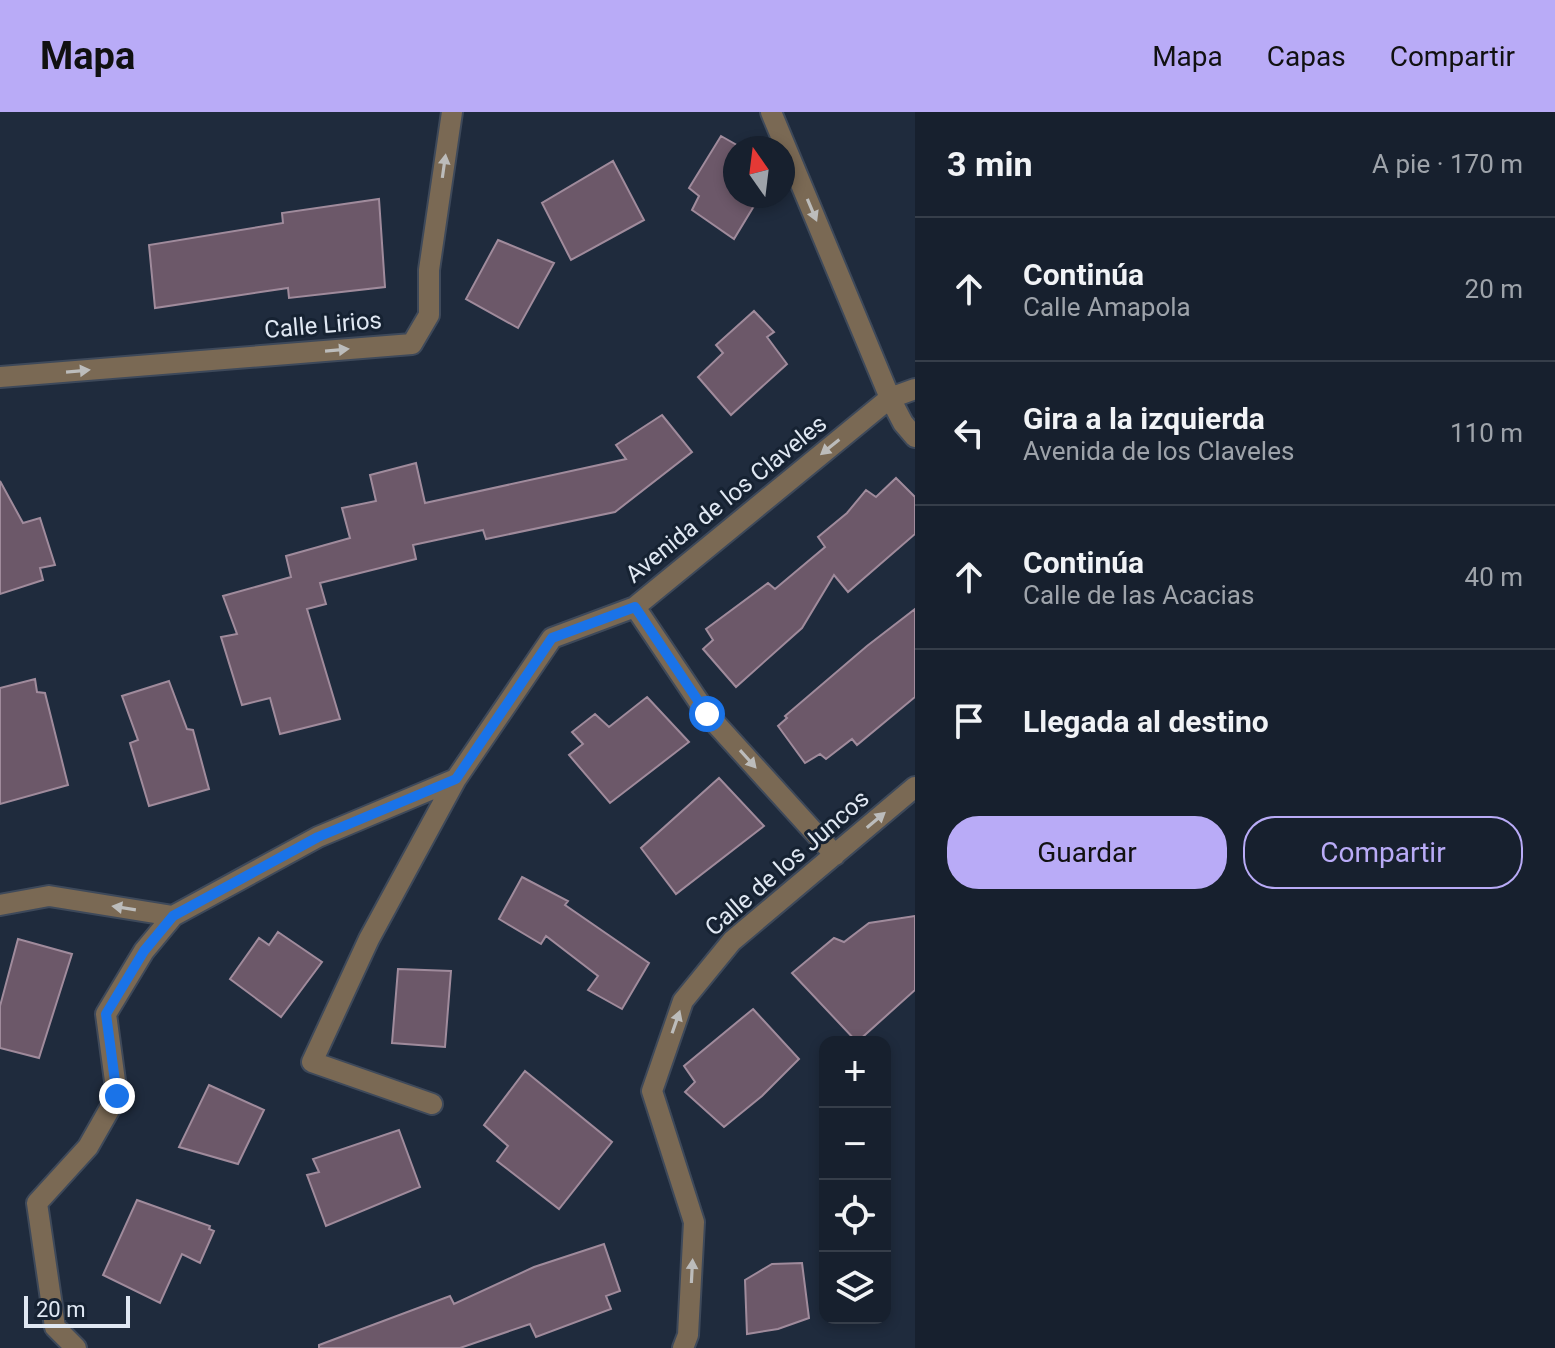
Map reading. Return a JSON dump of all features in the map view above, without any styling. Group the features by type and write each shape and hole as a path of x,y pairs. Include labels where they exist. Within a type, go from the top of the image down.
{"street":[{"name":"Calle Lirios","path":"0,377 412,344 429,315 429,270 452,112"},
{"path":"771,112 890,398 903,423 915,437"},
{"name":"Avenida de los Claveles","path":"432,1104 312,1062 369,939 456,779 552,638 635,607 890,398 915,389"},
{"path":"635,607 707,714 835,855"},
{"path":"76,1348 55,1327 37,1203 88,1147 117,1096 106,1014 144,951 173,916 318,837 456,779"},
{"name":"Calle de los Juncos","path":"683,1348 688,1335 694,1222 652,1091 683,1001 732,941 915,787"},
{"path":"0,905 49,896 173,916"}],"building":[{"path":"723,137 723,208 753,208 734,239 692,210 699,196 689,188"},
{"path":"613,161 644,220 571,260 542,203"},
{"path":"379,199 385,287 289,298 288,288 155,308 149,245 283,223 282,213"},
{"path":"498,240 554,263 518,328 466,299"},
{"path":"754,311 774,332 767,337 787,364 731,415 698,377 723,353 716,345"},
{"path":"662,415 692,452 615,512 486,539 483,530 413,545 416,559 320,583 326,604 307,609 340,719 280,734 270,698 242,705 221,637 237,634 223,596 291,577 286,556 350,538 342,508 376,501 370,475 416,463 425,503 626,459 616,445"},
{"path":"896,478 915,497 915,534 848,592 834,575 802,628 736,687 703,649 713,640 706,629 768,583 775,589 825,547 818,537 847,513 866,490 876,497"},
{"path":"0,481 23,523 40,518 55,565 40,568 43,580 0,594"},
{"path":"915,609 915,697 857,745 852,739 826,759 820,754 805,763 778,726 787,718 785,716"},
{"path":"35,679 37,692 45,693 68,785 0,804 0,688"},
{"path":"169,681 187,729 193,730 209,789 149,806 130,743 138,740 122,696"},
{"path":"647,697 689,742 610,803 569,755 583,744 572,732 595,714 609,727"},
{"path":"719,778 764,826 676,894 641,848"},
{"path":"522,877 568,901 565,905 649,963 622,1009 588,990 598,976 546,936 541,944 499,919"},
{"path":"915,916 915,990 864,1036 851,1036 792,973 834,938 844,942 869,923"},
{"path":"278,932 322,962 281,1017 230,979 259,938 269,945"},
{"path":"18,939 72,954 39,1058 0,1048 0,1006"},
{"path":"398,969 451,971 445,1047 392,1043"},
{"path":"753,1009 799,1059 762,1096 724,1127 685,1092 695,1082 684,1066"},
{"path":"525,1071 612,1142 559,1209 497,1161 508,1146 484,1125"},
{"path":"209,1085 264,1110 238,1164 179,1147"},
{"path":"399,1130 420,1187 326,1226 307,1175 319,1172 313,1159"},
{"path":"137,1200 210,1226 209,1229 214,1231 200,1263 182,1254 160,1303 103,1275"},
{"path":"604,1244 620,1291 606,1296 611,1309 536,1337 530,1324 460,1348 319,1348 319,1345 450,1296 454,1304 534,1267"},
{"path":"802,1263 809,1318 778,1329 747,1334 745,1280 772,1264"}],"route":[{"path":"117,1096 106,1014 144,951 173,916 318,837 456,779 552,638 635,607 707,714"}]}
